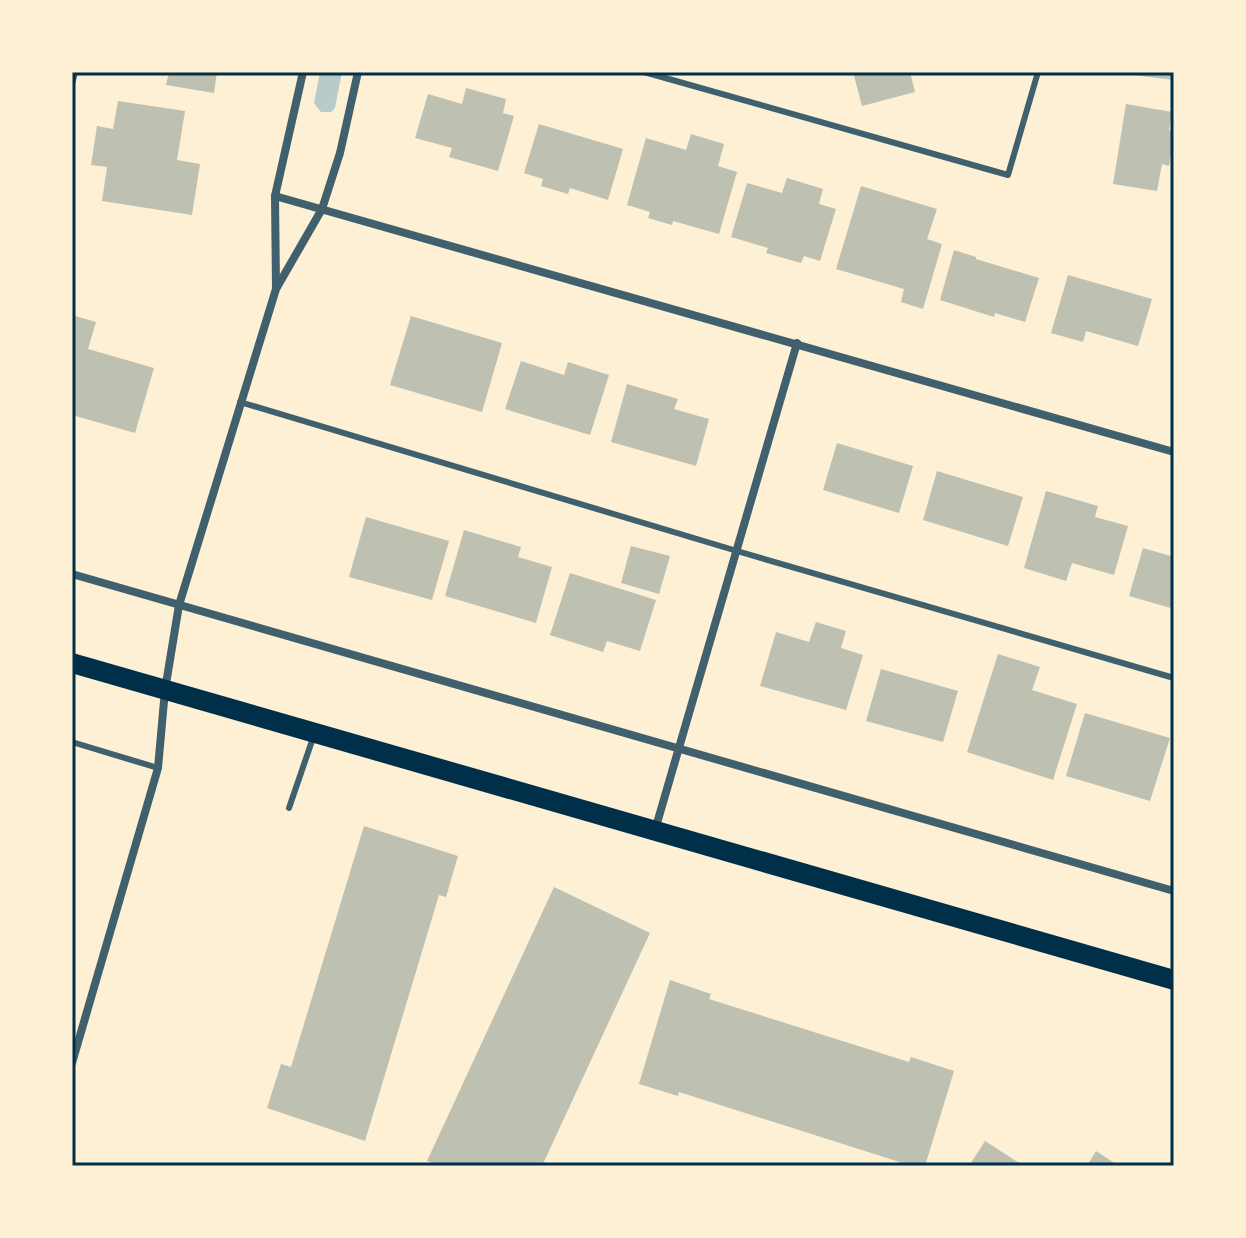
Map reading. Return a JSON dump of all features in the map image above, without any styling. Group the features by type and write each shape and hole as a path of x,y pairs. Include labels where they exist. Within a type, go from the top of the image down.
{"main road":[{"path":"72,663 1174,980"}],"street":[{"path":"276,289 275,196 303,72"},
{"path":"72,1063 158,768 165,690 179,605 276,289 322,209 340,153 358,72"},
{"path":"275,196 1174,452"},
{"path":"655,831 797,343"},
{"path":"72,574 1174,891"}],"lane":[{"path":"72,84 75,72"},
{"path":"644,72 1008,175 1038,72"},
{"path":"240,402 1174,678"},
{"path":"289,808 314,733"},
{"path":"72,742 158,768"}],"shaded area":[{"path":"320,72 342,72 335,108 331,112 321,112 314,103"}],"building":[{"path":"169,72 217,72 214,93 166,85"},
{"path":"853,72 910,72 915,92 862,106"},
{"path":"1174,72 1174,80 1125,74"},
{"path":"466,88 506,99 503,113 514,116 498,171 449,157 452,148 415,138 428,94 462,104"},
{"path":"118,101 185,111 177,160 200,164 192,215 102,201 107,167 91,165 97,126 113,129"},
{"path":"1126,104 1172,112 1169,130 1174,131 1174,137 1169,166 1162,164 1157,191 1113,184"},
{"path":"539,124 623,149 608,200 570,188 568,194 541,186 543,179 524,173"},
{"path":"691,134 724,144 718,166 737,172 719,234 673,221 672,225 648,218 650,212 627,205 646,138 686,150"},
{"path":"787,178 823,189 819,204 836,209 820,261 804,256 801,263 766,253 768,248 731,237 747,183 782,193"},
{"path":"861,186 937,209 927,239 942,244 923,309 901,302 904,289 836,269"},
{"path":"954,250 1039,278 1025,322 995,313 994,317 940,300"},
{"path":"1068,275 1152,299 1138,346 1086,331 1083,342 1051,333"},
{"path":"72,315 96,322 88,349 154,368 135,433 72,415"},
{"path":"411,316 502,343 482,412 390,385"},
{"path":"521,361 564,375 568,362 609,375 590,435 505,409"},
{"path":"627,384 678,399 674,409 709,419 696,466 611,442"},
{"path":"837,443 913,466 899,513 823,490"},
{"path":"937,471 1023,497 1008,546 923,520"},
{"path":"1046,491 1098,506 1095,517 1128,526 1114,575 1072,563 1066,581 1024,568"},
{"path":"366,517 449,541 432,600 349,577"},
{"path":"464,530 521,547 518,557 552,567 536,623 445,596"},
{"path":"631,546 670,556 659,594 621,583"},
{"path":"1143,548 1174,557 1174,609 1129,596"},
{"path":"570,573 656,600 640,651 607,641 603,652 550,635"},
{"path":"816,622 846,631 841,648 863,655 846,710 760,686 776,632 809,642"},
{"path":"998,654 1040,667 1032,690 1077,704 1053,780 967,752"},
{"path":"881,669 958,691 943,742 866,721"},
{"path":"1085,713 1170,738 1150,801 1066,776"},
{"path":"364,826 458,856 446,897 439,895 365,1141 267,1108 281,1064 291,1067"},
{"path":"554,887 650,933 542,1166 439,1166 427,1161"},
{"path":"670,980 711,994 709,999 909,1062 911,1057 954,1071 925,1166 912,1166 679,1092 678,1096 639,1084"},
{"path":"985,1141 1024,1166 969,1166"},
{"path":"1096,1151 1119,1166 1087,1166"}]}
